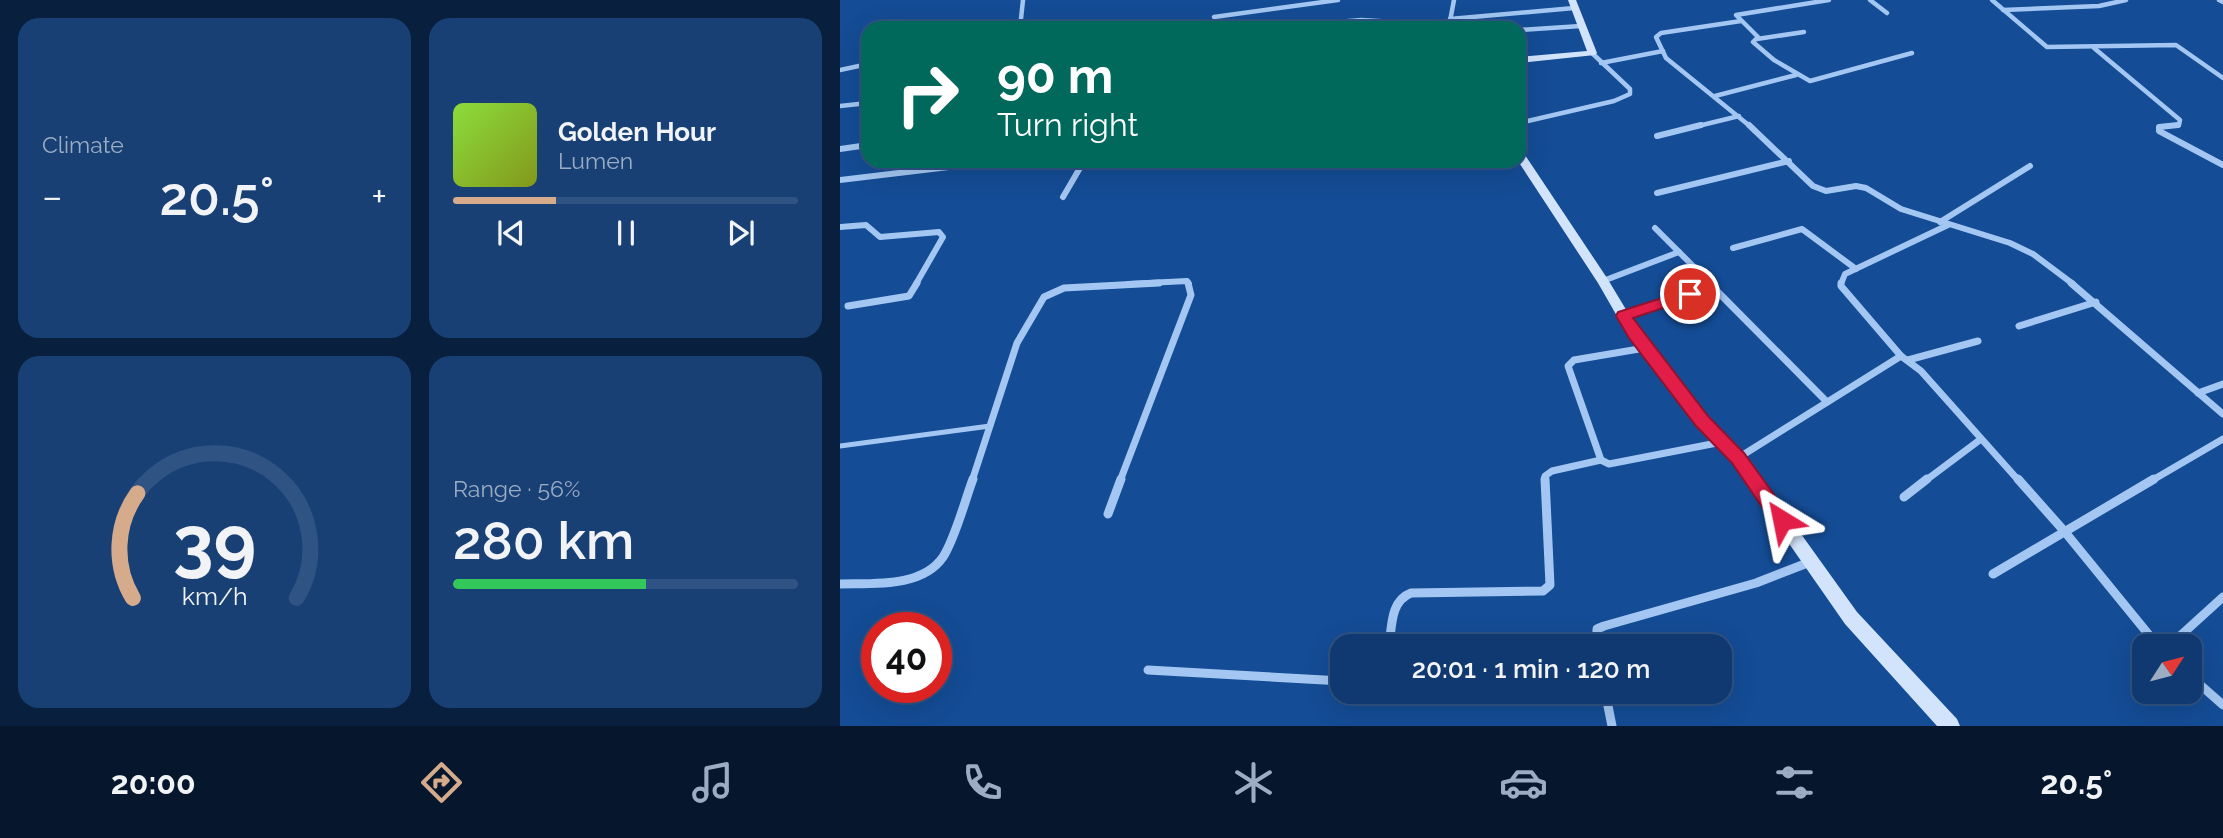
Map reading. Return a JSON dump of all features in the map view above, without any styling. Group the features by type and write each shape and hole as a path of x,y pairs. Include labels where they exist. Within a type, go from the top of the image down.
{"street":[{"path":"1021,21 1023,0"},
{"path":"1214,17 1338,0"},
{"path":"1450,21 1454,0"},
{"path":"1757,39 1736,14 1829,0"},
{"path":"1870,0 1887,13"},
{"path":"1992,0 2047,47 2176,45 2223,78"},
{"path":"2003,10 2099,6 2126,0"},
{"path":"1468,21 1573,4 1592,53 1630,89 1630,94 1614,101 1526,121"},
{"path":"1349,21 1383,21"},
{"path":"1741,21 1657,34 1666,58 1739,116 1818,189 1833,191 1856,186 1866,188 1901,209 2010,243 2033,254 2096,302 2223,414"},
{"path":"1526,30 1581,26"},
{"path":"1804,32 1757,39 1753,42 1796,75 1817,80 1912,53"},
{"path":"2094,48 2180,120 2179,125 2159,127 2159,131 2223,165"},
{"path":"1601,63 1663,51"},
{"path":"1526,60 1592,53"},
{"path":"840,70 861,66"},
{"path":"1715,96 1796,75"},
{"path":"840,106 861,104"},
{"path":"1657,136 1739,116"},
{"path":"840,149 861,146"},
{"path":"1657,193 1789,161"},
{"path":"1526,165 1645,348 1702,421 1738,458 1851,618 1950,726"},
{"path":"2029,166 1944,223 1845,274 1841,279 1842,286 2065,532 2148,634"},
{"path":"840,180 940,168"},
{"path":"1062,197 1080,168"},
{"path":"840,227 866,225 880,237 939,232 943,237 909,296 848,306"},
{"path":"1655,228 1828,402"},
{"path":"1734,248 1802,229 1856,269"},
{"path":"1603,281 1679,252"},
{"path":"840,583 907,582 934,568 943,557 1017,343 1044,297 1064,288 1187,281 1191,287 1191,295 1108,514"},
{"path":"1623,316 1713,286"},
{"path":"2019,326 2096,302"},
{"path":"1738,458 1905,358 1978,341"},
{"path":"1601,460 1569,366 1574,360 1645,348"},
{"path":"2198,393 2223,384"},
{"path":"1904,497 1981,439"},
{"path":"1993,574 2223,439"},
{"path":"1391,634 1394,609 1403,596 1411,593 1543,591 1550,585 1545,476 1552,471 1601,460 1609,464 1722,442"},
{"path":"1596,634 1597,629 1604,626 1756,583 1811,562"},
{"path":"2182,634 2223,597"},
{"path":"1148,670 1330,680"},
{"path":"2202,686 2223,705"},
{"path":"1608,704 1612,726"}],"lane":[{"path":"840,446 990,426"}],"route":[{"path":"1690,294 1623,316 1702,421 1738,458 1782,520"}]}
